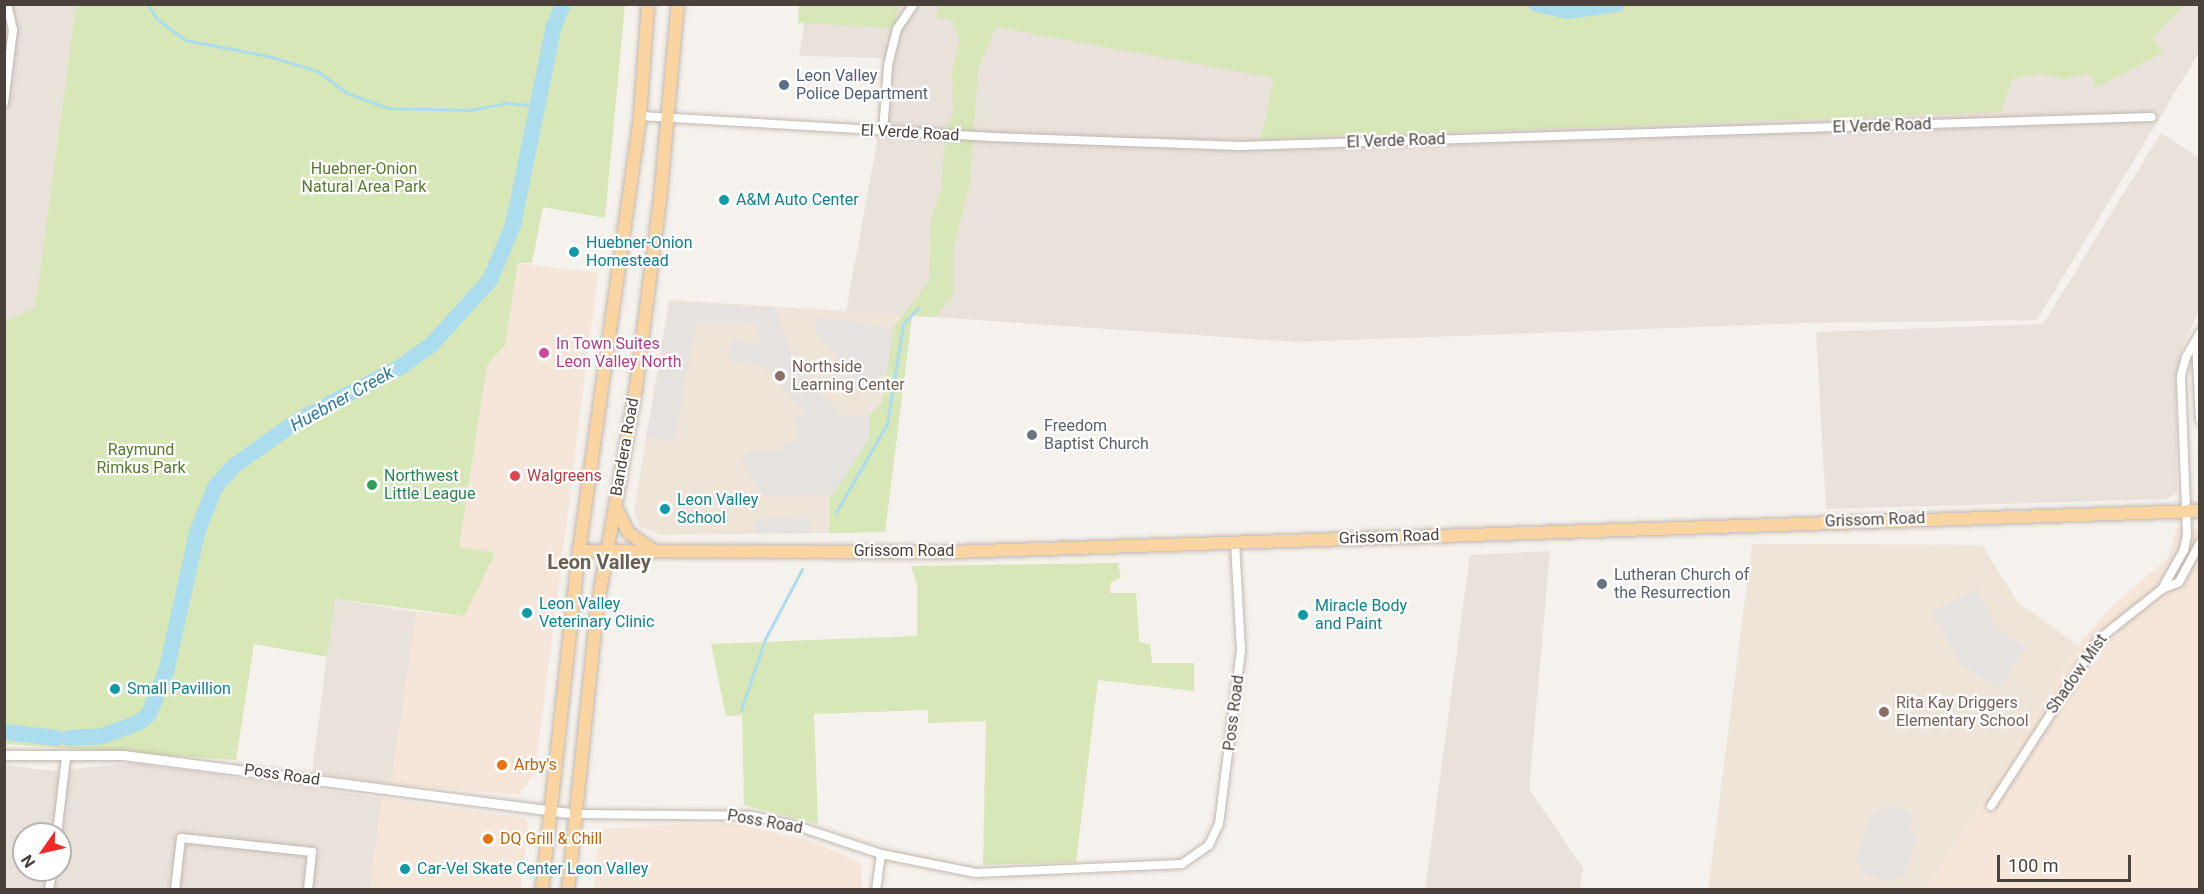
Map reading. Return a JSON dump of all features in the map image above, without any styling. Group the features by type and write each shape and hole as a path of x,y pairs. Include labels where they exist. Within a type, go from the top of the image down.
{"main road":[{"name":"Bandera Road","path":"542,890 579,551 640,116 648,4"},
{"name":"Bandera Road","path":"568,890 582,734 607,550 636,387 669,118 678,4"},
{"path":"615,506 629,533 653,550"},
{"name":"Grissom Road","path":"579,551 943,552 2199,511"}],"street":[{"path":"4,103 13,30 7,4"},
{"path":"883,132 888,65 897,29 914,4"},
{"name":"El Verde Road","path":"640,116 883,132 1240,146 2152,117"},
{"name":"Shadow Mist","path":"2198,337 2199,420"},
{"name":"Shadow Mist","path":"2162,589 2184,550 2186,511 2181,376 2186,357 2198,337"},
{"name":"Poss Road","path":"4,754 66,757 99,754 148,758 575,814 752,816 797,826 881,854 976,873 1163,868 1182,864 1202,853 1220,824 1237,703 1241,650 1235,542"},
{"name":"Shadow Mist","path":"1991,806 2099,639 2186,573 2199,543"},
{"path":"58,822 66,757"},
{"path":"175,890 181,838 312,852 308,890"},
{"path":"876,890 881,854"}],"shaded area":[{"path":"807,4 2200,5 2199,53 2037,320 1806,323 1297,342 846,311 877,142 883,58 799,56"},
{"path":"5,5 76,5 35,307 5,323"},
{"path":"2161,133 2200,158 2199,310 2182,349 2176,376 2177,492 2167,499 1826,509 1816,332 2043,324"},
{"path":"518,263 598,273 535,773 519,795 391,784 417,612 464,616 495,553 459,548 487,365 505,345"},
{"name":"Northside Learning Center","path":"669,300 912,315 885,532 661,535 640,527 634,511"},
{"path":"671,302 776,308 794,362 841,415 869,415 869,439 833,495 762,496 741,457 752,451 784,451 784,443 798,442 796,418 808,416 764,367 729,361 732,340 759,344 757,323 696,324 674,441 646,437"},
{"path":"817,317 893,328 887,372 865,390 815,331"},
{"path":"810,516 810,533 754,534 755,519"},
{"path":"2177,527 2199,529 2198,889 1925,890 1997,779 2078,645 2111,607 2168,558"},
{"name":"Rita Kay Driggers Elementary School","path":"1752,544 1982,545 2018,603 2078,645 1997,779 1925,889 1708,890"},
{"path":"1550,551 1529,789 1583,868 1580,889 1425,889 1470,555"},
{"path":"1977,589 1998,629 2026,647 1999,689 1960,664 1932,612"},
{"path":"334,599 417,612 391,784 312,773"},
{"path":"133,763 382,798 370,889 5,890 5,765 54,771"},
{"path":"382,798 524,818 528,824 521,889 370,889"},
{"path":"1892,806 1914,814 1908,832 1918,835 1903,878 1896,876 1893,883 1860,872 1863,865 1855,863 1872,813"},
{"path":"683,824 738,824 811,841 861,863 862,889 594,889 599,829"}],"green space":[{"path":"76,5 625,5 605,218 543,207 532,263 518,263 505,345 487,365 459,547 495,553 474,597 464,616 335,599 327,657 254,644 236,760 5,744 5,322 35,307"},
{"path":"799,5 898,5 895,28 798,23"},
{"path":"938,5 2184,5 2152,38 2163,52 2096,88 2090,74 2064,79 2040,73 2012,79 2001,112 1261,139 1274,78 996,27 978,69 970,182 953,250 953,294 936,317 912,316 885,532 830,533 830,495 869,439 869,415 882,402 893,328 929,281 931,219 941,191 946,127 953,113 952,69 960,41 952,20 936,17"},
{"path":"1118,563 1121,577 1111,582 1110,593 1136,593 1139,642 1150,644 1152,663 1194,663 1194,691 1098,680 1076,862 983,865 986,721 928,723 928,710 814,714 818,824 744,805 742,715 726,716 711,644 917,636 917,585 911,566"}],"waterway":[{"path":"147,4 157,19 185,40 268,56 317,71 347,93 388,108 470,110 505,103 537,105"},
{"name":"Huebner Creek","path":"69,738 102,736 138,723 149,714 166,672 197,533 215,487 234,466 297,421 402,366 431,345 490,280 513,225 554,26 563,4"},
{"name":"Huebner Creek","path":"1536,4 1568,11 1617,4"},
{"path":"836,512 887,424 903,324 918,308"},
{"path":"741,710 765,639 802,569"},
{"name":"Huebner Creek","path":"4,732 57,738"}],"place":[{"name":"Leon Valley Police Department","path":"784,85"},
{"name":"A&M Auto Center","path":"724,200"},
{"name":"Huebner-Onion Homestead","path":"574,252"},
{"name":"In Town Suites Leon Valley North","path":"544,353"},
{"name":"Northside Learning Center","path":"780,376"},
{"name":"Freedom Baptist Church","path":"1032,435"},
{"name":"Walgreens","path":"515,476"},
{"name":"Northwest Little League","path":"372,485"},
{"name":"Leon Valley School","path":"665,509"},
{"name":"Lutheran Church of the Resurrection","path":"1602,584"},
{"name":"Leon Valley Veterinary Clinic","path":"527,613"},
{"name":"Miracle Body and Paint","path":"1303,615"},
{"name":"Small Pavillion","path":"115,689"},
{"name":"Rita Kay Driggers Elementary School","path":"1884,712"},
{"name":"Arby's","path":"502,765"},
{"name":"DQ Grill & Chill","path":"488,839"},
{"name":"Car-Vel Skate Center Leon Valley","path":"405,869"}],"district":[{"name":"Leon Valley","path":"599,562"}],"park label":[{"name":"Huebner-Onion Natural Area Park","path":"364,178"},
{"name":"Raymund Rimkus Park","path":"141,459"}]}
